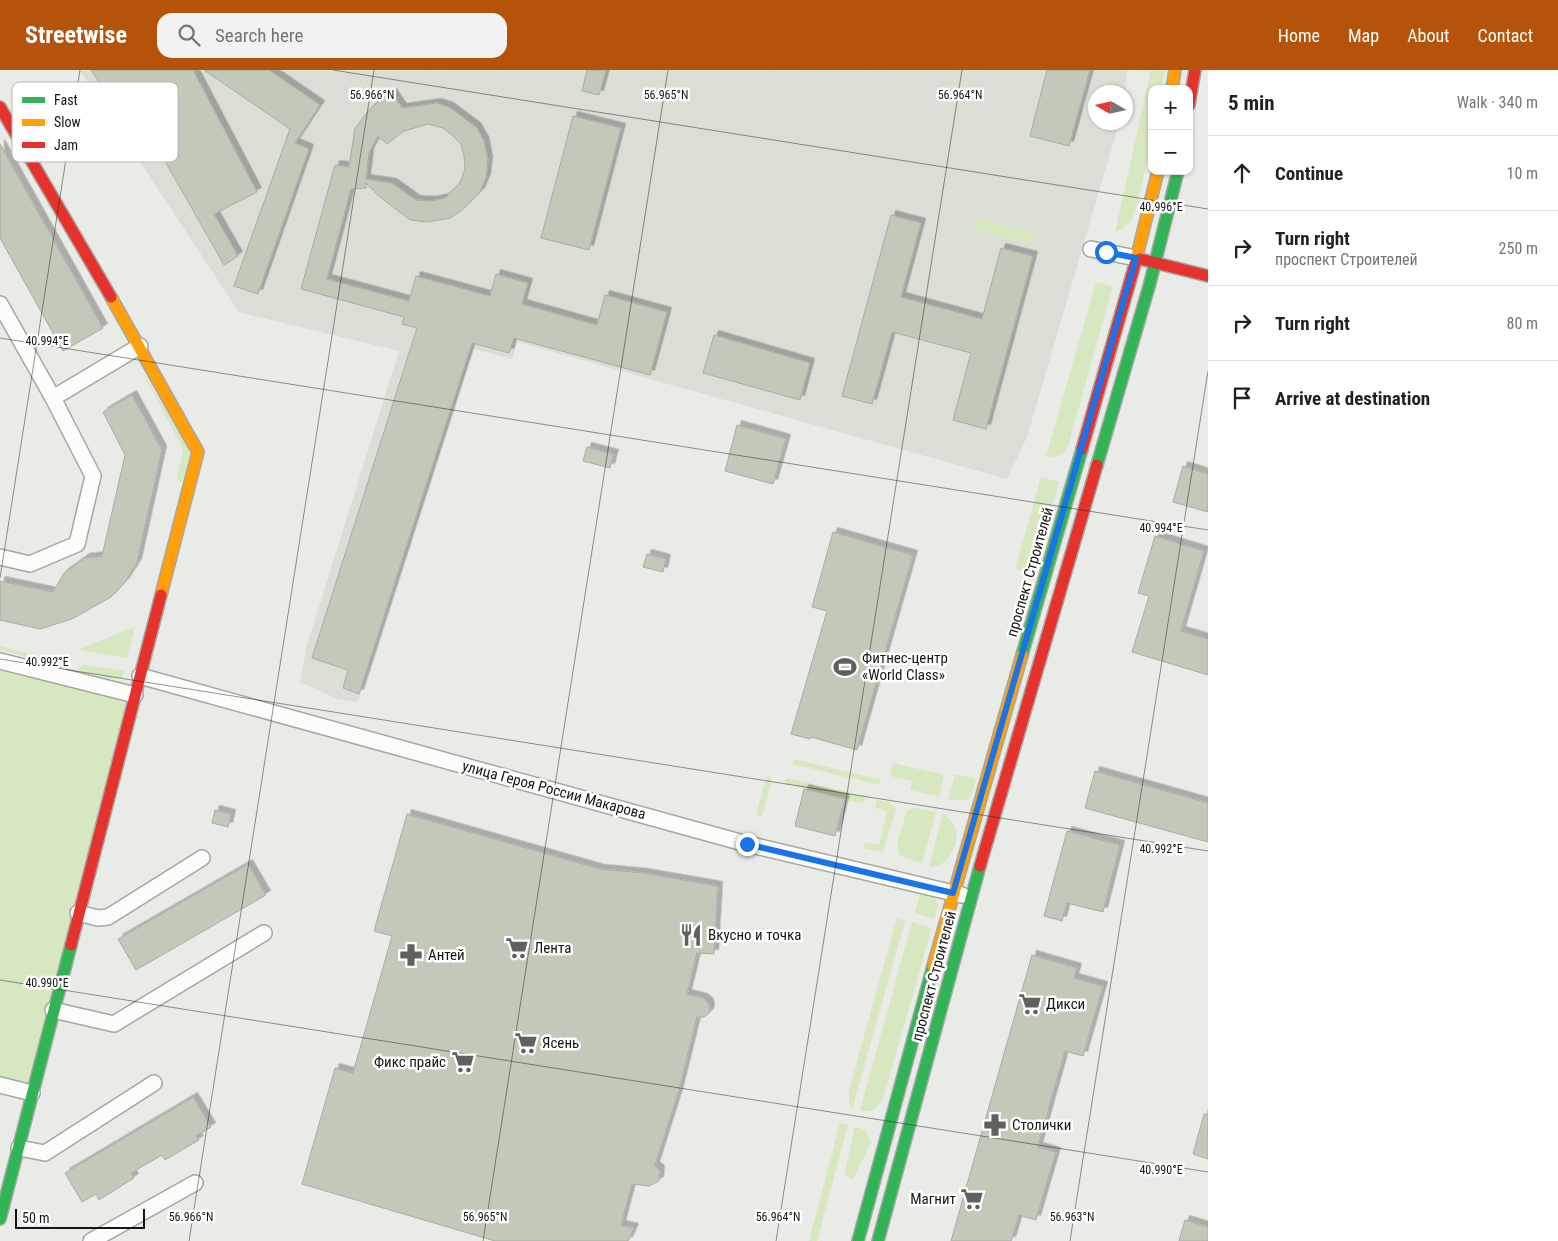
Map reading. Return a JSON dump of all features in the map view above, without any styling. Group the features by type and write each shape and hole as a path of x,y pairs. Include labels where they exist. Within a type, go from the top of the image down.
{"main road":[{"path":"1173,85 1175,70"},
{"path":"1192,85 1195,70"},
{"path":"0,107 12,127"},
{"path":"0,1218 198,452 140,346 32,162"},
{"name":"проспект Строителей","path":"858,1241 953,893 1136,258 1157,175"},
{"name":"проспект Строителей","path":"878,1241 971,897 1030,702 1155,263 1177,175"},
{"path":"1136,258 1208,276"}],"street":[{"path":"1091,249 1136,258"},
{"path":"0,304 54,398 93,476 77,544 30,564 0,557"},
{"path":"54,398 140,346"},
{"path":"0,660 135,695"},
{"name":"улица Героя России Макарова","path":"140,676 747,844 971,897"},
{"path":"78,913 98,918 108,917 202,858"},
{"path":"53,1010 114,1024 264,933"},
{"path":"19,1148 45,1153 154,1083"},
{"path":"0,1085 32,1093"},
{"path":"91,1241 195,1183"}],"shaded area":[{"path":"1127,70 1126,85 1088,85 1088,130 1117,130 1027,437 1007,479 518,342 512,359 473,349 358,702 338,699 300,682 307,645 399,351 239,312 140,162 178,162 178,82 87,82 80,71"}],"green space":[{"path":"1151,70 1165,70 1162,85 1148,85 1148,158 1136,208 1132,220 1124,228 1115,232"},
{"path":"975,217 1036,233 1033,245 972,229"},
{"path":"1096,282 1113,286 1068,446 1059,456 1046,456"},
{"path":"142,371 191,450 182,482 177,481 177,477 183,449"},
{"path":"1041,477 1059,482 1032,574 1015,569"},
{"path":"135,626 127,658 78,650"},
{"path":"0,646 62,662 61,666 0,650"},
{"path":"0,664 130,696 32,1090 0,1083"},
{"path":"80,666 125,671 122,678 111,679 78,670"},
{"path":"794,759 881,780 879,785 793,764"},
{"path":"893,763 944,775 939,797 910,790 912,781 890,776"},
{"path":"955,774 976,779 968,800 948,800"},
{"path":"767,776 771,777 772,780 762,817 756,814"},
{"path":"787,778 864,796 866,801 861,803 786,784 784,781"},
{"path":"877,800 889,802 896,809 883,852 864,848 865,842 879,845 887,811 875,808"},
{"path":"915,808 936,812 922,863 900,856 897,845 907,810"},
{"path":"943,813 955,826 956,842 946,860 935,867 929,867"},
{"path":"921,891 936,899 938,905 934,919 915,913"},
{"path":"897,918 905,921 852,1110 849,1104 849,1090"},
{"path":"912,922 932,928 882,1102 871,1111 860,1111"},
{"path":"840,1123 848,1125 817,1241 809,1241"},
{"path":"855,1126 866,1131 871,1143 853,1179 844,1176"}],"building":[{"path":"91,70 193,70 257,192 214,214 238,256 224,265 166,162 178,162 178,82 99,82"},
{"path":"204,70 269,70 320,105 295,143 309,149 258,294 234,286 290,129"},
{"path":"587,70 606,70 599,95 582,91"},
{"path":"1047,70 1090,70 1069,146 1030,136"},
{"path":"392,93 402,108 437,103 449,107 476,127 484,141 488,160 486,178 480,192 461,211 450,218 427,222 410,220 380,197 366,183 366,188 351,189 327,279 409,301 416,276 490,296 496,274 528,283 522,304 597,325 605,295 667,312 650,375 514,338 509,353 472,343 359,694 343,688 348,670 312,658 417,328 402,324 404,317 301,289 335,165 349,167 355,128 380,100","holes":["428,124 443,128 461,144 465,169 460,183 445,198 431,201 416,200 392,183 366,179 369,153 378,136 387,144 404,131"]},
{"path":"573,116 621,128 589,250 541,238"},
{"path":"0,144 103,328 63,351 0,238"},
{"path":"891,215 921,223 901,297 982,319 1001,248 1033,256 986,429 953,420 971,353 892,332 872,404 842,396"},
{"path":"714,335 810,363 800,400 703,373"},
{"path":"132,395 162,450 137,563 125,582 111,597 72,619 40,629 0,620 0,581 53,592 64,573 85,558 102,556 125,455 103,412"},
{"path":"737,425 786,439 773,484 725,471"},
{"path":"587,447 614,454 610,468 583,461"},
{"path":"1183,466 1208,474 1208,512 1173,502"},
{"name":"Фитнес-центр «World Class»","path":"833,532 913,555 857,750 811,737 810,739 791,734 827,611 812,607"},
{"path":"1155,536 1204,551 1181,631 1208,639 1208,675 1132,652 1149,596 1138,593"},
{"path":"647,554 666,559 663,572 643,567"},
{"path":"1095,771 1208,803 1208,842 1085,808"},
{"path":"804,789 845,799 835,836 795,826"},
{"path":"215,810 231,814 228,827 212,823"},
{"name":"Ясень","path":"407,814 600,869 643,873 718,886 714,954 697,953 687,994 703,998 708,1002 710,1007 709,1013 704,1017 697,1017 679,1090 655,1166 660,1170 659,1181 649,1186 632,1184 621,1225 634,1228 628,1241 495,1241 302,1184 335,1068 353,1073 392,936 374,931"},
{"path":"1067,831 1120,845 1103,912 1067,903 1062,921 1044,916"},
{"path":"248,864 266,895 136,970 118,939"},
{"path":"1032,955 1077,968 1074,978 1103,986 1083,1056 1065,1051 1038,1147 1056,1152 1036,1220 1019,1215 1011,1241 951,1241"},
{"path":"193,1097 211,1127 196,1136 199,1140 165,1160 162,1155 131,1173 134,1178 99,1200 96,1194 82,1202 65,1173"},
{"path":"1204,1114 1208,1115 1208,1159 1193,1154"},
{"path":"1185,1220 1208,1227 1208,1241 1179,1241"}],"traffic: fast":[{"path":"1097,465 1150,283 1177,175"},
{"path":"1022,655 1082,449"},
{"path":"878,1241 980,866"},
{"path":"0,1219 71,945"},
{"path":"858,1241 933,966"}],"traffic: slow":[{"path":"1173,85 1175,70"},
{"path":"1135,264 1157,175"},
{"path":"111,297 198,452 161,595"},
{"path":"933,966 1022,655"}],"traffic: jam":[{"path":"1192,85 1195,70"},
{"path":"0,107 12,128"},
{"path":"32,162 111,297"},
{"path":"1140,259 1208,276"},
{"path":"1082,449 1135,264"},
{"path":"980,866 1097,465"},
{"path":"71,945 161,595"}],"place":[{"name":"Фитнес-центр «World Class»","path":"845,667"},
{"name":"Вкусно и точка","path":"691,935"},
{"name":"Лента","path":"517,948"},
{"name":"Антей","path":"411,955"},
{"name":"Дикси","path":"1030,1004"},
{"name":"Ясень","path":"526,1043"},
{"name":"Фикс прайс","path":"463,1062"},
{"name":"Столички","path":"995,1125"},
{"name":"Магнит","path":"972,1199"}],"route":[{"path":"747,844 953,893 1132,277 1136,258 1106,252"}]}
